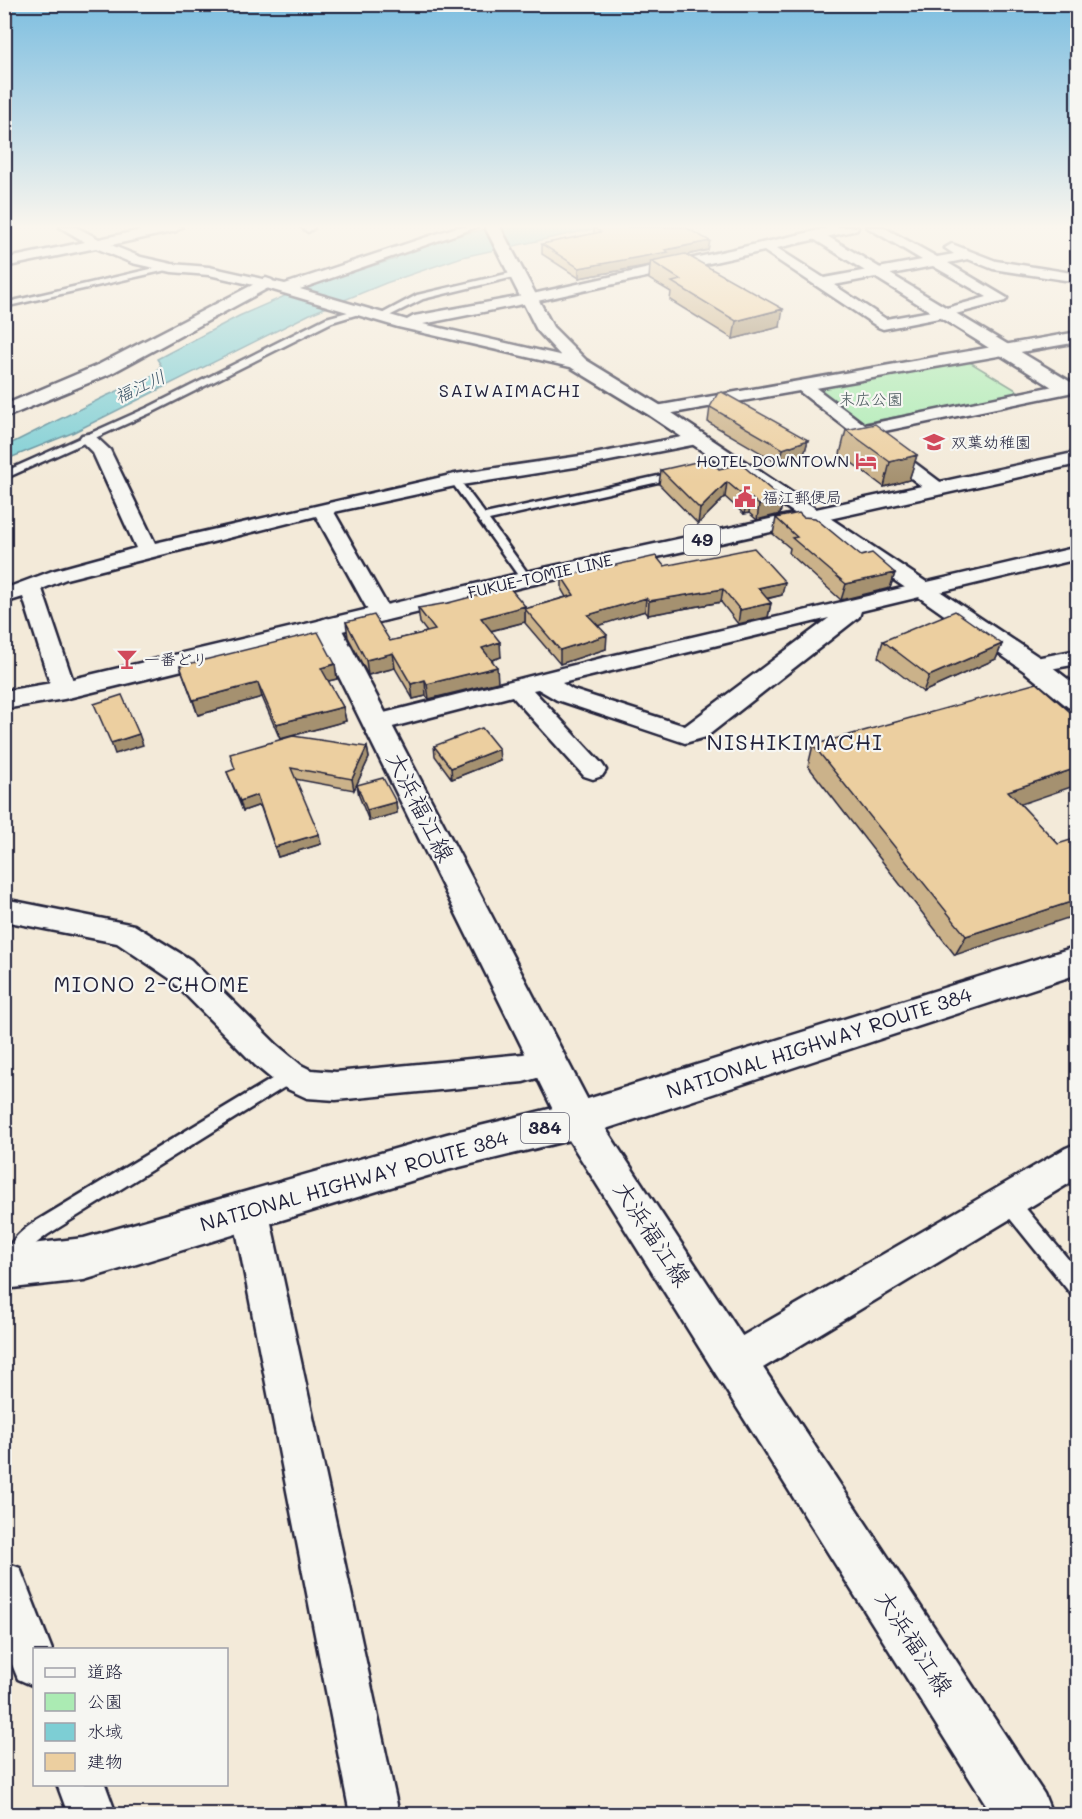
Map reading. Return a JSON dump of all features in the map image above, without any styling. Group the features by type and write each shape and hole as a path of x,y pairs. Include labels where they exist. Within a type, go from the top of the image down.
{"main road":[{"path":"4,412 103,370 212,312"},
{"path":"535,312 546,330 579,364 656,411 925,590 1033,665 1077,701"},
{"path":"944,313 1074,389"},
{"name":"FUKUE-TOMIE LINE","path":"4,700 64,690 526,579 1077,458"},
{"name":"大浜福江線","path":"327,626 578,1120 1024,1815"},
{"name":"NATIONAL HIGHWAY ROUTE 384","path":"8,1268 84,1259 447,1152 578,1120 1077,960"}],"street":[{"path":"361,312 403,324 579,364"},
{"path":"403,324 464,312"},
{"path":"866,312 884,324 948,312"},
{"path":"656,411 1077,337"},
{"path":"802,385 936,488"},
{"path":"859,431 1074,389"},
{"path":"4,597 59,575 148,550 322,509 455,480 594,459 697,439"},
{"path":"88,440 101,450 148,550"},
{"path":"322,509 381,614"},
{"path":"377,723 517,687 1077,553"},
{"path":"32,587 64,690"},
{"path":"542,681 565,695 685,735 697,731 860,605"},
{"path":"1033,665 1077,657"},
{"path":"517,687 593,770"},
{"path":"4,910 124,933 180,969 266,1055 290,1075 307,1084 336,1086 523,1068 550,1061"},
{"path":"734,1363 1006,1199 1077,1159"},
{"path":"250,1209 375,1815"},
{"path":"4,1584 33,1660"},
{"path":"81,1786 92,1815"}],"lane":[{"path":"4,476 88,440 350,312"},
{"path":"380,317 390,312"},
{"path":"482,518 731,463"},
{"path":"4,489 18,471"},
{"path":"455,480 526,579"},
{"path":"8,1268 21,1242 290,1075"},
{"path":"1006,1199 1077,1287"}],"green space":[{"name":"末広公園","path":"968,361 1021,393 863,423 818,390 819,387"}],"water":[{"name":"福江川","path":"248,312 315,312 72,433 5,460 4,447 106,396 154,375 161,365 157,359"}],"building":[{"path":"721,312 772,312 736,321"},
{"path":"722,392 808,440 783,449 710,407 718,393"},
{"path":"875,424 917,455 890,462 846,430"},
{"path":"709,459 719,469 741,464 783,500 759,505 751,498 747,499 727,482 700,509 661,470"},
{"path":"799,513 803,517 815,518 861,556 872,553 895,573 846,584 792,538 797,537 776,518"},
{"path":"754,548 785,582 758,588 771,603 740,610 723,589 649,601 646,598 588,615 607,635 560,650 525,609 574,595 562,577 656,556 664,566"},
{"path":"509,587 525,606 481,618 500,642 482,648 497,667 427,684 425,680 411,684 393,653 366,660 346,622 374,615 390,641 435,630 418,608 448,603"},
{"path":"955,611 1002,644 929,676 883,641"},
{"path":"318,632 335,664 321,668 343,707 276,724 258,683 193,700 180,666"},
{"path":"1037,683 1077,718 1077,768 1008,791 1058,844 1077,838 1077,900 966,936 813,745"},
{"path":"122,695 139,734 111,743 94,704"},
{"path":"482,728 499,749 451,768 434,746"},
{"path":"293,736 367,747 352,779 291,768 319,834 275,847 257,795 240,801 227,772 235,769 230,754"},
{"path":"383,778 396,802 367,810 357,785"}],"place":[{"name":"双葉幼稚園","path":"934,442"},
{"name":"HOTEL DOWNTOWN","path":"866,461"},
{"name":"福江郵便局","path":"745,497"},
{"name":"一番どり","path":"127,659"}],"district":[{"name":"SAIWAIMACHI","path":"510,391"},
{"name":"NISHIKIMACHI","path":"795,742"},
{"name":"MIONO 2-CHOME","path":"152,985"}]}
